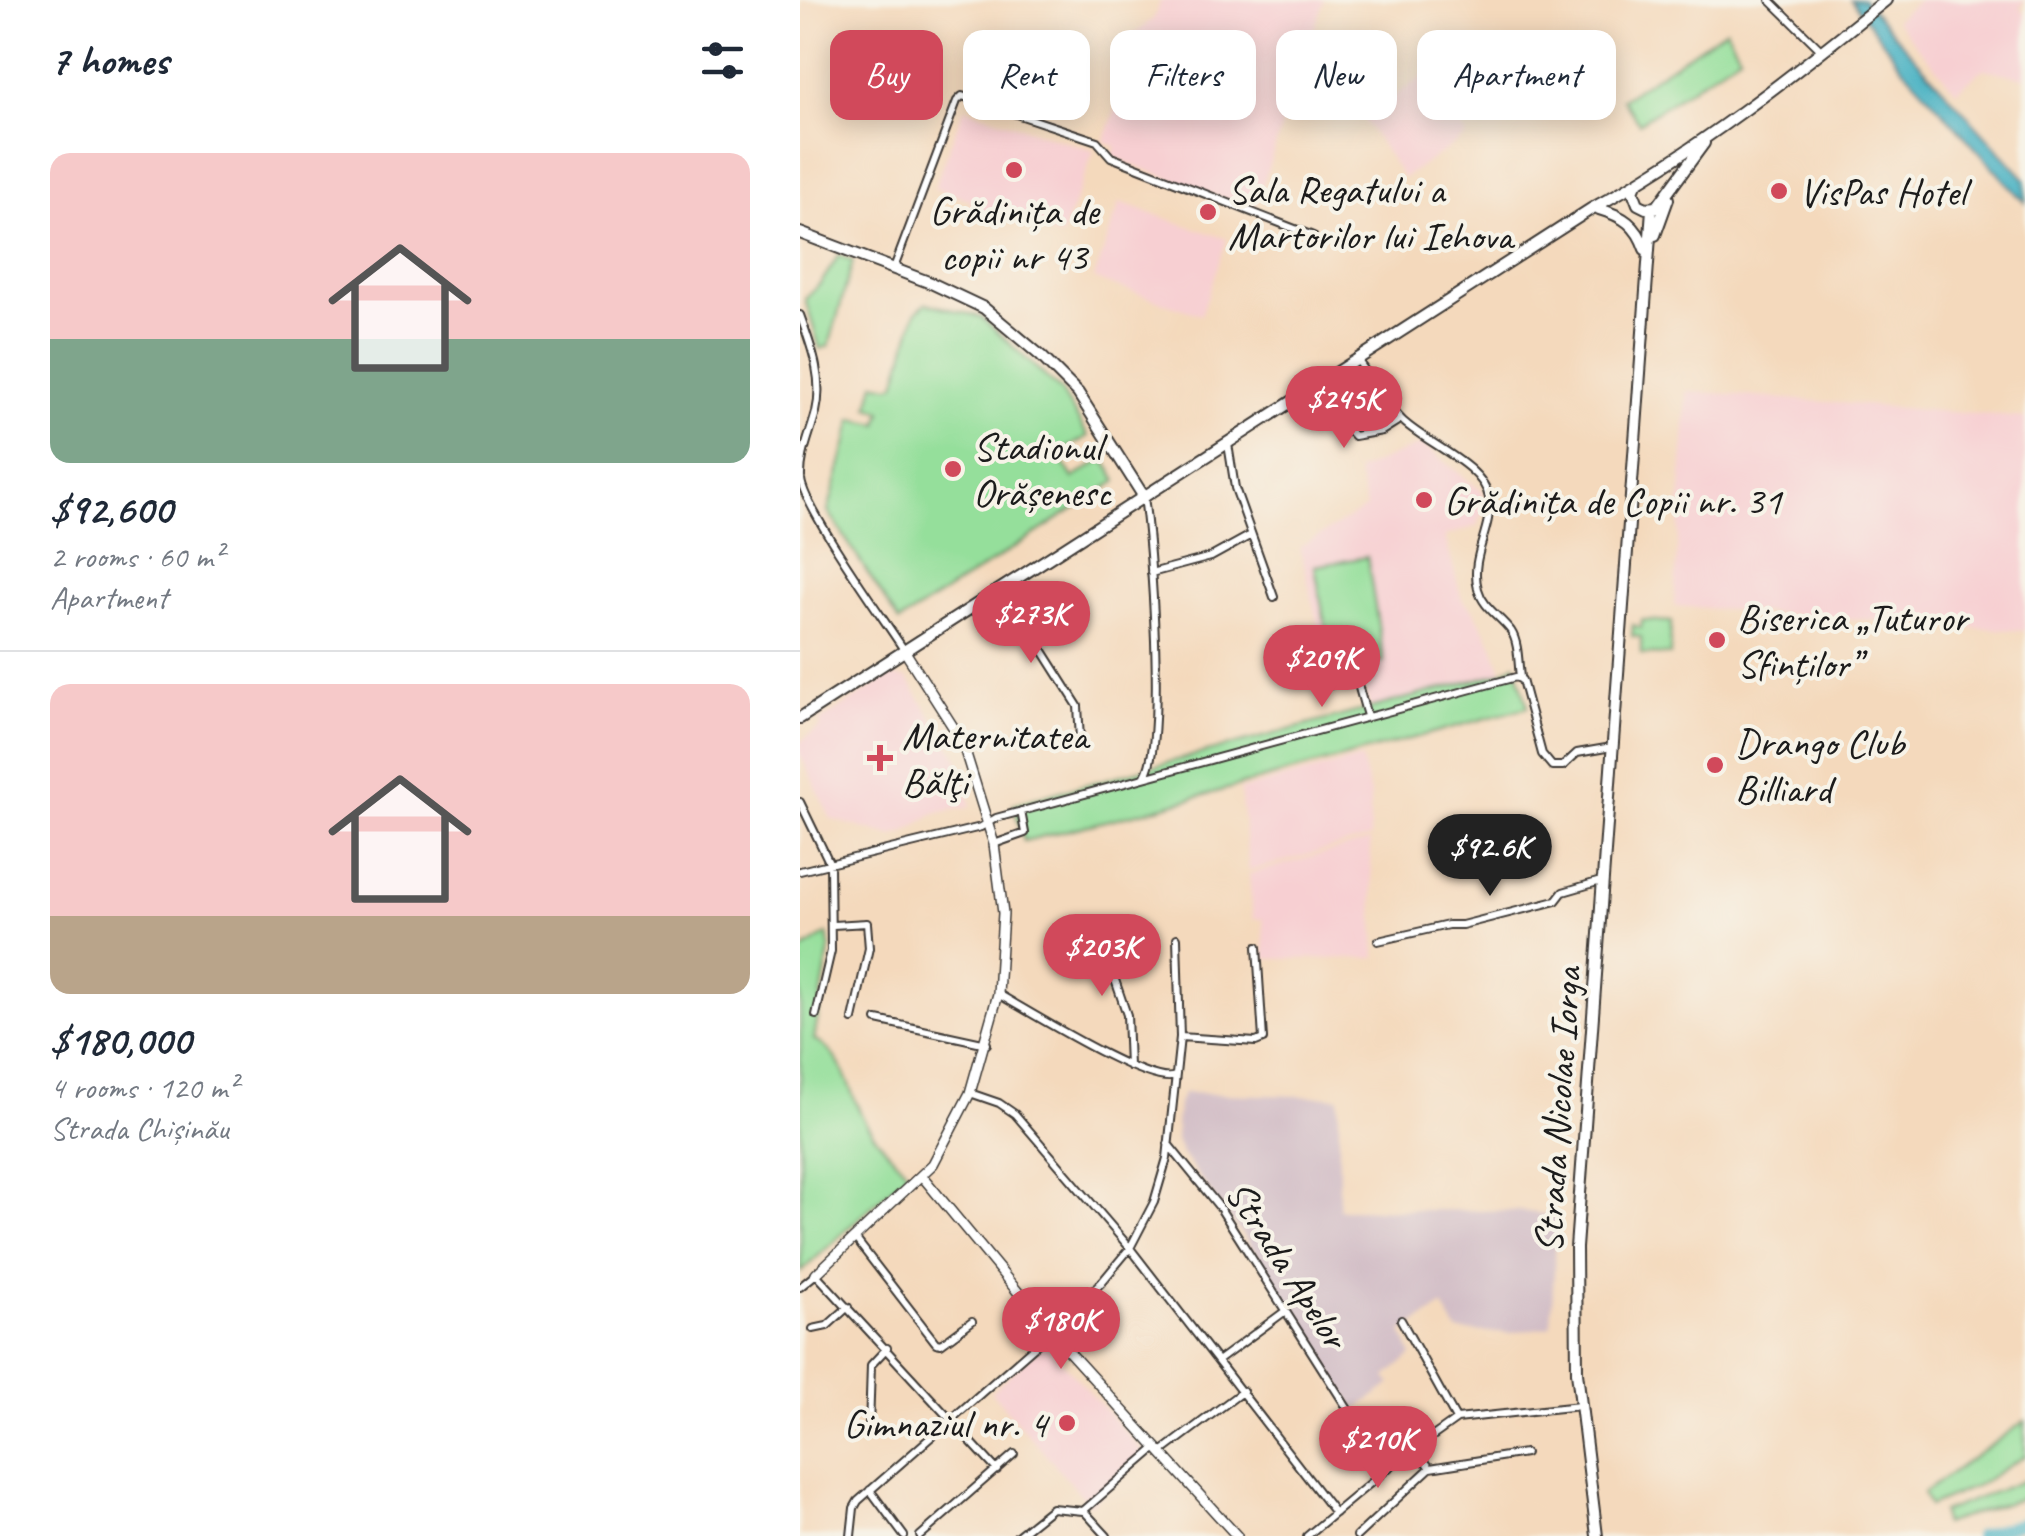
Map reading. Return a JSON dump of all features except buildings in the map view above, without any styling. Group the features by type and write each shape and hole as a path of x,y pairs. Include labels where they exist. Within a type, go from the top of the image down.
{"main road":[{"path":"800,718 1640,181 1714,131 1885,1"},
{"path":"1595,209 1661,203 1714,131"},
{"path":"1648,250 1668,200 1694,154"},
{"path":"1640,181 1659,180 1665,194"},
{"path":"1640,181 1633,191 1645,207"},
{"name":"Strada Nicolae Iorga","path":"1596,1536 1580,1406 1576,1248 1648,268 1645,207"},
{"path":"1595,209 1629,222 1648,250"},
{"path":"800,234 972,300 1041,356 1084,402 1144,497"}],"street":[{"path":"1770,0 1822,51"},
{"path":"894,268 962,96 1097,141 1111,156 1314,236"},
{"path":"800,315 817,364 818,384 816,409 800,461 801,491 962,741 994,844 1003,913 998,994 986,1044 970,1093 941,1150 922,1176 800,1287"},
{"path":"1357,360 1400,420 1476,473 1486,486 1490,502 1475,578 1486,606 1516,641 1520,677 1542,754 1552,766 1560,767 1587,750 1613,746"},
{"path":"1320,384 1339,420 1354,436 1382,431 1400,420"},
{"path":"1228,444 1235,488 1274,597"},
{"path":"1144,497 1151,573 1155,709 1150,764 1144,777"},
{"path":"1151,573 1211,556 1251,535"},
{"path":"1002,587 1078,706 1080,739"},
{"path":"800,871 988,824 996,818 1144,777 1520,677"},
{"path":"1320,688 1346,680 1357,681 1367,716"},
{"path":"800,802 830,864 831,951 816,1015"},
{"path":"994,844 1025,833 1021,811"},
{"path":"1378,941 1552,902 1563,892 1602,880"},
{"path":"833,925 867,923 869,948 854,1019"},
{"path":"1098,930 1127,1014 1130,1066"},
{"path":"850,1536 854,1508 870,1490 1051,1332 1130,1248 1160,1184 1168,1144 1180,1037 1177,938"},
{"path":"1180,1037 1256,1042 1263,1039 1257,947"},
{"path":"998,994 1130,1066 1162,1079 1176,1075"},
{"path":"876,1020 986,1044"},
{"path":"970,1093 1016,1114 1130,1248 1244,1391 1335,1514"},
{"name":"Strada Apelor","path":"1168,1144 1220,1208 1363,1433 1391,1466"},
{"path":"922,1176 1051,1332 1237,1536"},
{"path":"854,1238 936,1343 942,1344 972,1320"},
{"path":"816,1274 997,1470"},
{"path":"813,1329 827,1326 848,1307"},
{"path":"1219,1360 1284,1312"},
{"path":"1401,1320 1456,1420"},
{"path":"869,1429 871,1366 887,1348"},
{"path":"1016,1536 1052,1508 1083,1511 1157,1451 1244,1391"},
{"path":"1308,1536 1391,1466 1456,1420 1580,1406"},
{"path":"1415,1448 1430,1468"},
{"path":"1357,1536 1430,1468 1525,1453"},
{"path":"920,1536 1014,1454"},
{"path":"870,1490 904,1536"},
{"path":"1083,1511 1103,1535"}],"shaded area":[{"path":"1161,0 1324,0 1314,30 1276,30 1276,120 1284,120 1254,210 1112,157 1116,146 1104,142 1112,120 1256,120 1256,30 1139,30 1154,18"},
{"path":"1919,0 2025,0 2020,8 2025,14 2025,78 1984,69 1956,91 1895,20"},
{"path":"1417,81 1417,120 1456,120 1467,136 1403,178 1364,120 1397,120 1397,94"},
{"name":"Grădinița de copii nr 43","path":"963,111 963,120 1000,120 1094,151 1061,237 970,207 971,200 934,188"},
{"path":"1120,203 1227,239 1201,315 1094,279"},
{"path":"1687,391 2025,418 2025,631 1674,606"},
{"path":"1422,444 1483,492 1483,511 1477,526 1445,536 1462,600 1473,609 1493,645 1502,672 1370,707 1360,674 1330,680 1300,547 1366,508 1357,471"},
{"name":"Maternitatea Bălţi","path":"890,676 907,678 952,749 960,763 971,807 935,813 904,833 891,836 831,819 800,754 800,742 822,726 819,722"},
{"path":"1361,758 1370,794 1370,838 1249,871 1240,790"},
{"path":"1370,841 1376,958 1265,959 1263,919 1253,919 1249,874"},
{"path":"1183,1093 1339,1097 1339,1209 1521,1211 1557,1216 1551,1326 1512,1333 1457,1331 1443,1306 1402,1332 1412,1355 1386,1377 1391,1384 1356,1410 1256,1253 1182,1154 1175,1138"},
{"name":"Gimnaziul nr. 4","path":"1045,1343 1145,1454 1090,1505 991,1392"}],"green space":[{"path":"1726,29 1740,55 1639,123 1622,99"},
{"path":"839,255 853,261 829,346 820,349 805,299"},
{"name":"Stadionul Orășenesc","path":"926,303 981,317 1061,391 1088,436 1058,454 1073,478 1104,459 1117,481 899,622 828,511 853,419 878,424 882,411 869,407 875,383 896,384 916,312"},
{"path":"1367,557 1384,662 1333,671 1315,566"},
{"path":"1642,620 1671,622 1670,655 1641,654 1641,637 1632,636 1633,625 1641,628"},
{"path":"1515,664 1528,707 1024,841 1013,804 1501,673"},
{"path":"827,934 830,945 814,1040 834,1056 867,1125 908,1173 801,1272 800,952"},
{"path":"2025,1421 2025,1456 1976,1486 1929,1506 1923,1493"},
{"path":"2025,1480 2025,1497 1943,1524 1942,1512"}],"water":[{"path":"1851,0 1863,0 2025,179 2025,203 1904,69"}],"waterway":[{"path":"1979,1536 2025,1522"}],"place":[{"name":"Grădinița de copii nr 43","path":"1014,170"},
{"name":"VisPas Hotel","path":"1779,191"},
{"name":"Sala Regatului a Martorilor lui Iehova","path":"1208,212"},
{"name":"Stadionul Orășenesc","path":"953,469"},
{"name":"Grădinița de Copii nr. 31","path":"1424,500"},
{"name":"Biserica „Tuturor Sfinților”","path":"1717,640"},
{"name":"Maternitatea Bălţi","path":"880,758"},
{"name":"Drango Club Billiard","path":"1715,765"},
{"name":"Gimnaziul nr. 4","path":"1067,1423"}]}
